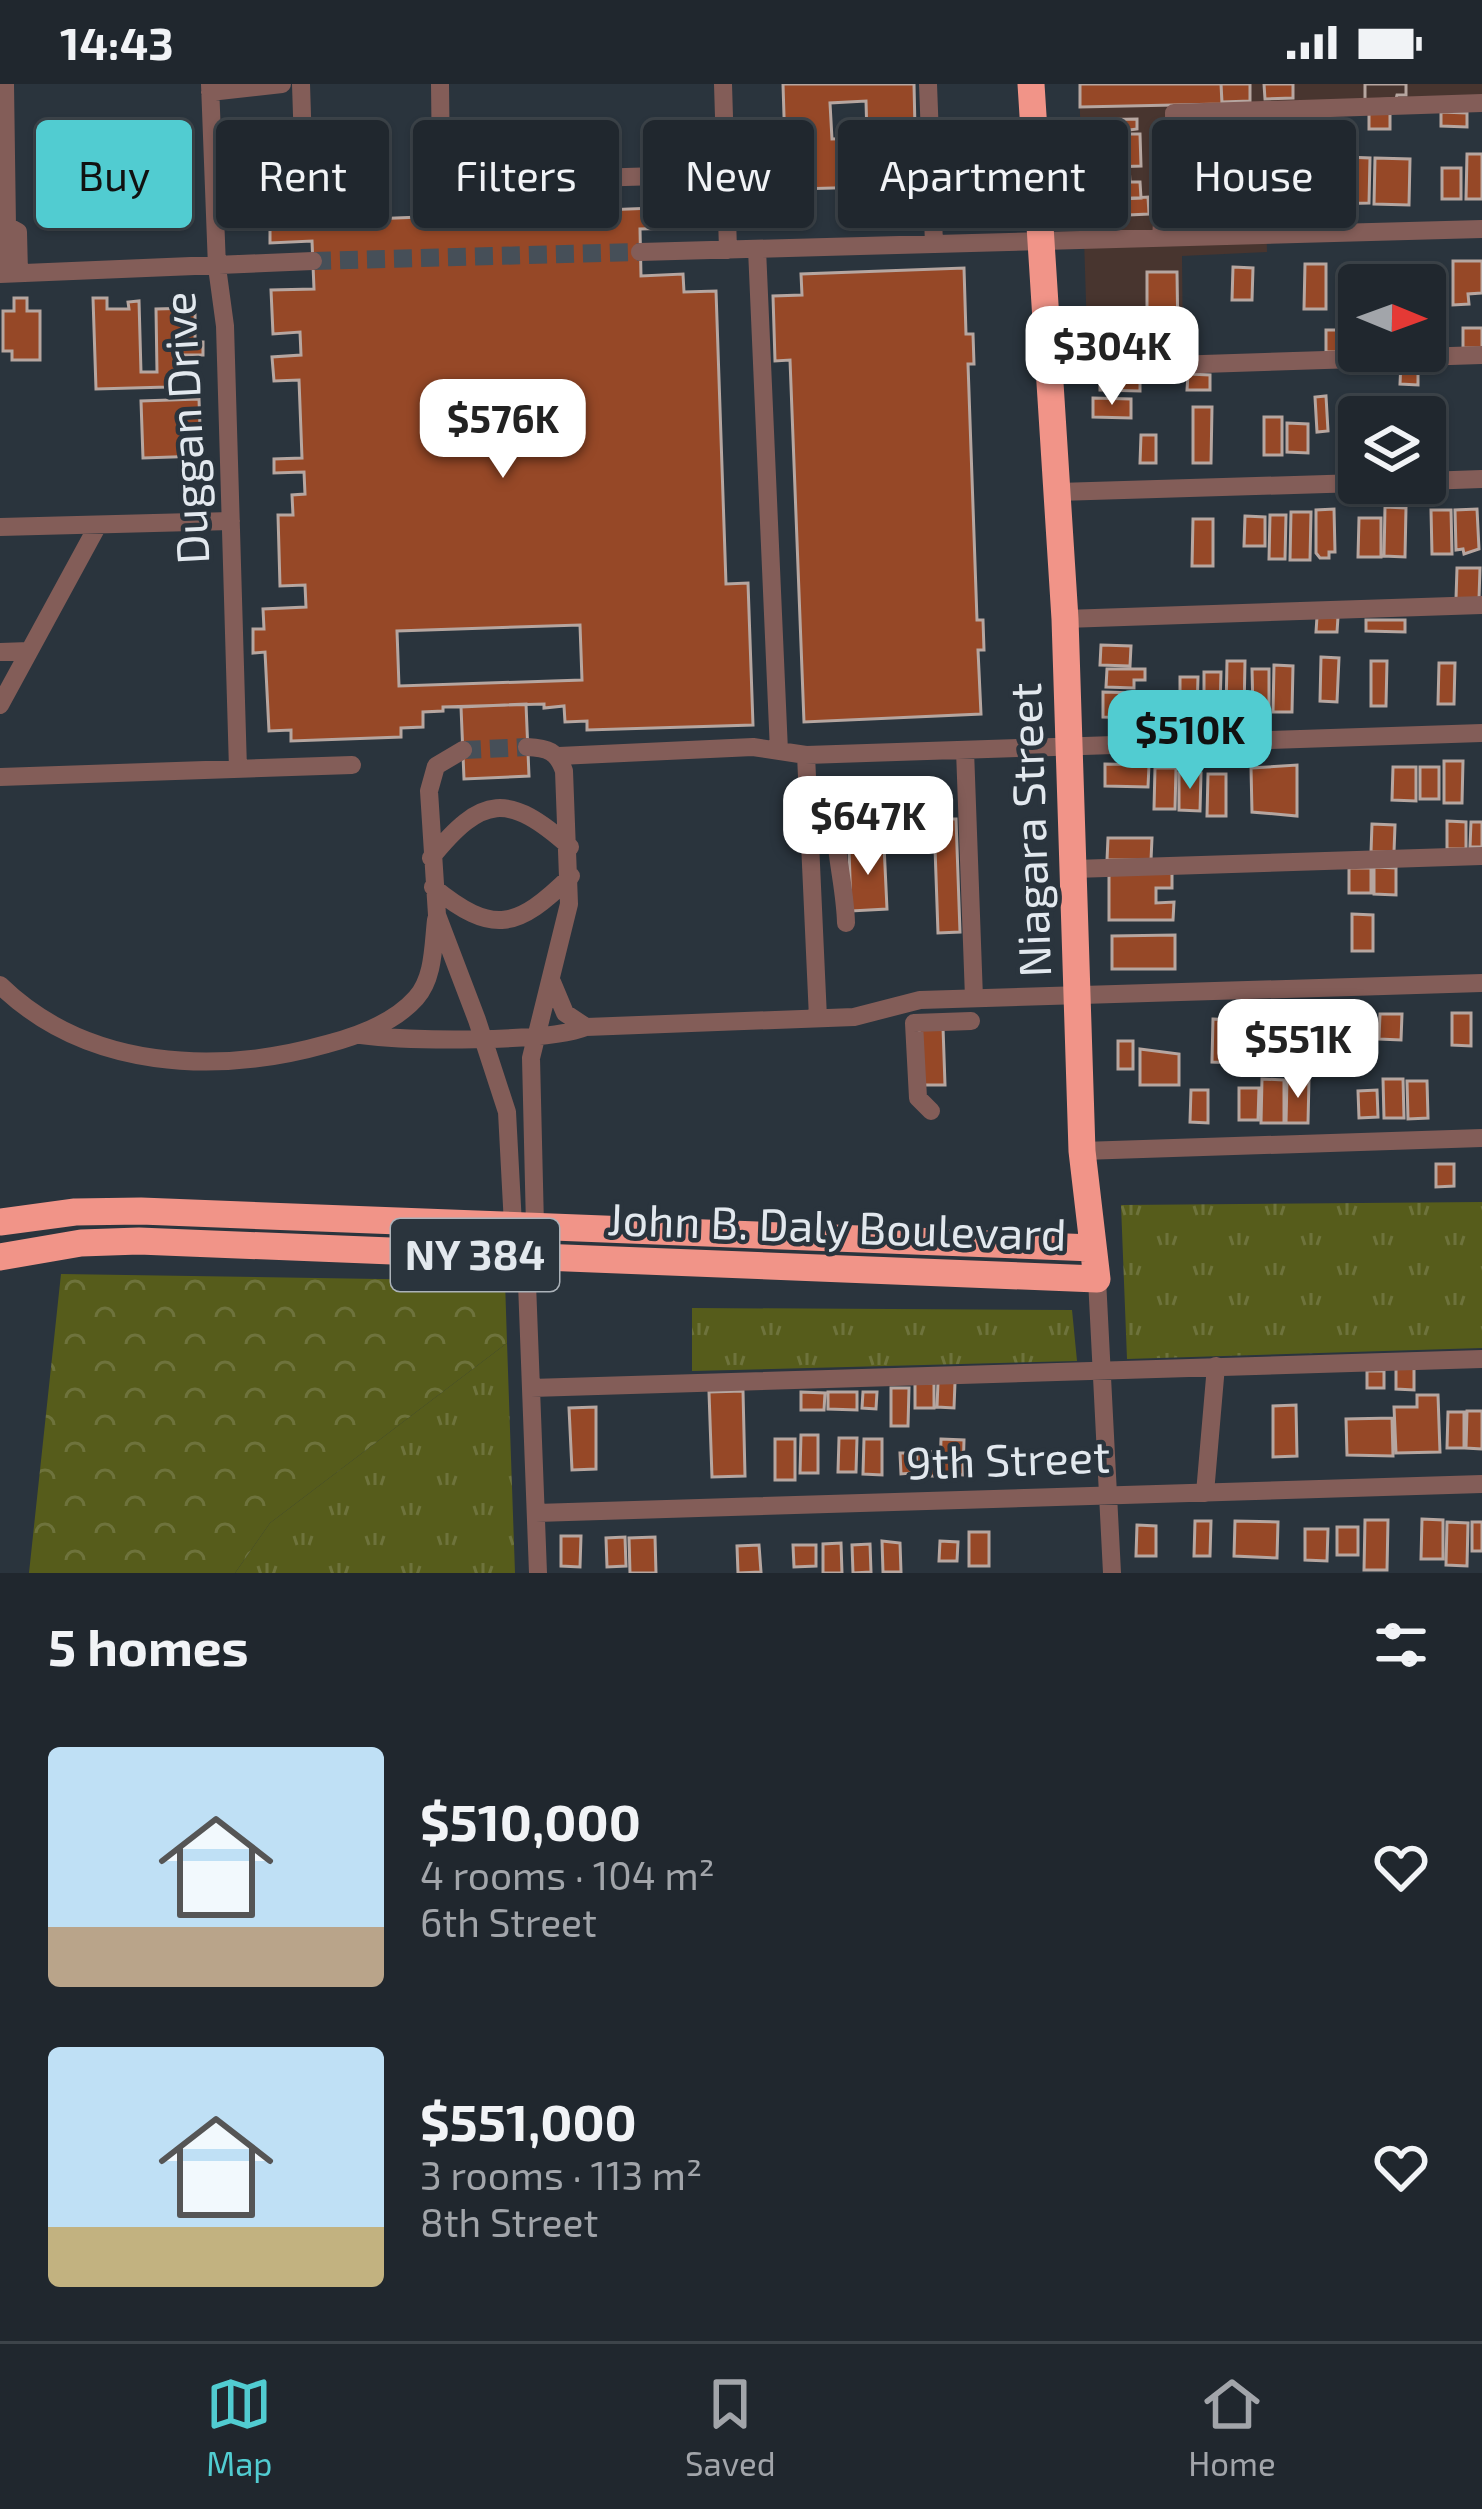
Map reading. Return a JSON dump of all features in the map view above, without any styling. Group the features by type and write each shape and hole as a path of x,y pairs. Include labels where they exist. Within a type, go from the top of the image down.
{"highway":[{"name":"Niagara Street","path":"1030,84 1065,619 1082,1150 1097,1280"},
{"name":"John B. Daly Boulevard","path":"0,1222 75,1212 141,1210 1093,1248"},
{"name":"John B. Daly Boulevard","path":"0,1257 53,1246 125,1241 1097,1280"}],"street":[{"path":"5,84 8,226 18,232 8,273 313,261"},
{"path":"210,88 282,84"},
{"path":"301,84 302,120"},
{"path":"440,84 441,171 455,182 643,176"},
{"path":"723,84 724,120"},
{"path":"928,84 934,244"},
{"name":"Duggan Drive","path":"210,88 217,267 226,326 238,769"},
{"path":"1161,238 1163,207 1175,186 1174,112 1482,103"},
{"path":"1254,112 1254,120"},
{"path":"727,228 728,250"},
{"path":"640,252 1482,229"},
{"path":"757,249 779,751"},
{"path":"1049,369 1482,355"},
{"path":"1446,480 1482,479"},
{"path":"1058,492 1338,484"},
{"path":"0,527 231,521"},
{"path":"0,705 98,525"},
{"path":"1065,619 1482,605"},
{"path":"0,652 29,651"},
{"path":"527,747 559,755 752,747 806,755 1482,733"},
{"path":"463,750 444,759 432,776 433,886 437,915 507,1112 524,1226 538,1573"},
{"path":"965,750 974,998"},
{"path":"524,1226 531,1058 569,904 565,771 559,755"},
{"path":"806,755 818,1018"},
{"path":"0,777 352,765"},
{"path":"846,923 838,873 837,795 848,787 915,785"},
{"path":"431,858 460,824 489,808 521,812 570,847"},
{"path":"1074,868 1482,856"},
{"path":"433,886 475,918 514,920 545,901 571,876"},
{"path":"0,985 44,1018 95,1042 166,1060 256,1061 361,1035 403,1010 424,987 437,915"},
{"path":"552,982 565,1013 586,1027"},
{"path":"361,1035 396,1040 483,1037 572,1033 586,1027 854,1017 903,1002 974,998 1482,983"},
{"path":"931,1111 918,1098 914,1023 971,1021"},
{"path":"1082,1150 1482,1138"},
{"name":"Niagara Street","path":"1097,1280 1112,1573"},
{"path":"531,1388 1482,1360"},
{"path":"1205,1492 1216,1366"},
{"name":"9th Street","path":"536,1513 1482,1484"}],"shaded area":[{"path":"1079,84 1482,84 1482,110 1152,120 1152,228 1266,228 1267,252 1182,256 1183,361 1088,363 1084,228 1128,228 1128,120 1080,120"}],"green space":[{"path":"1482,1202 1482,1348 1127,1359 1121,1205"},
{"path":"61,1274 505,1281 507,1343 270,1523 235,1573 29,1573"},
{"path":"692,1308 1072,1310 1077,1361 692,1371"},
{"path":"507,1343 515,1573 235,1573 270,1523"}],"building":[{"path":"783,84 914,84 915,120 867,120 866,101 830,103 832,139 838,139 838,188 814,189 814,120 784,120"},
{"path":"1080,84 1221,84 1222,104 1080,107"},
{"path":"1221,84 1250,84 1250,101 1222,102"},
{"path":"1264,84 1293,84 1293,98 1265,99"},
{"path":"1365,84 1406,84 1406,95 1365,100"},
{"path":"1365,84 1406,84 1406,95 1365,100"},
{"path":"1441,112 1467,113 1467,127 1441,126"},
{"path":"1369,113 1390,113 1390,129 1369,129"},
{"path":"1137,119 1137,129 1129,134 1140,134 1141,166 1128,166 1128,120 1078,120"},
{"path":"1467,154 1482,154 1482,199 1466,199"},
{"path":"1356,157 1370,158 1369,203 1356,203"},
{"path":"1375,158 1410,159 1409,205 1374,204"},
{"path":"1442,168 1461,168 1461,199 1442,199"},
{"path":"1140,182 1141,198 1128,199 1128,183"},
{"path":"1148,197 1149,214 1128,215 1128,198"},
{"path":"643,208 643,228 680,228 640,229 641,276 683,274 684,292 716,291 726,584 748,583 753,725 587,730 587,721 565,722 564,706 544,708 544,704 443,707 443,711 423,712 423,727 401,728 401,737 291,741 291,730 269,731 265,652 253,653 253,629 264,629 263,609 306,607 305,585 280,586 278,515 293,515 292,495 305,494 304,472 274,473 274,459 302,458 299,380 274,381 272,357 301,355 300,332 273,334 271,290 314,289 312,241 270,243 270,228 389,228 389,218 413,217 413,228 619,228 619,209"},
{"path":"1453,261 1482,261 1482,293 1468,294 1469,304 1453,305"},
{"path":"1305,264 1326,264 1326,309 1304,309"},
{"path":"1233,267 1253,268 1252,300 1232,300"},
{"path":"964,268 966,334 973,334 974,364 968,364 977,620 983,620 984,650 978,650 981,714 804,722 790,360 775,361 773,296 802,295 801,274"},
{"path":"1147,272 1177,272 1178,342 1147,342"},
{"path":"14,298 27,298 27,311 40,311 40,360 12,360 12,351 3,351 3,311 14,311"},
{"path":"93,298 107,298 107,309 129,309 128,302 139,301 141,372 157,372 156,309 195,308 195,342 203,342 203,355 183,355 183,366 168,387 96,389"},
{"path":"1463,328 1482,328 1482,348 1463,348"},
{"path":"1326,330 1338,330 1338,352 1326,352"},
{"path":"1100,371 1140,371 1140,391 1100,390"},
{"path":"1401,372 1418,372 1418,385 1400,384"},
{"path":"1188,374 1210,375 1210,390 1187,390"},
{"path":"1326,396 1328,431 1317,432 1315,397"},
{"path":"1093,398 1131,399 1131,418 1093,417"},
{"path":"199,399 201,456 143,458 141,401"},
{"path":"1193,407 1212,407 1211,463 1193,463"},
{"path":"1264,417 1282,417 1282,455 1264,455"},
{"path":"1287,423 1308,424 1308,453 1287,452"},
{"path":"1141,435 1156,435 1156,463 1140,463"},
{"path":"1385,507 1406,508 1405,557 1384,556"},
{"path":"1334,509 1335,552 1320,558 1316,510"},
{"path":"1477,509 1479,549 1464,554 1463,549 1456,550 1455,510"},
{"path":"1431,510 1451,510 1452,554 1432,554"},
{"path":"1291,512 1311,512 1310,560 1290,560"},
{"path":"1270,515 1286,515 1285,559 1269,559"},
{"path":"1245,516 1265,517 1265,546 1244,546"},
{"path":"1359,518 1381,518 1381,557 1358,557"},
{"path":"1193,519 1213,519 1213,566 1192,566"},
{"path":"1457,568 1480,568 1479,599 1456,599"},
{"path":"1317,617 1338,617 1337,632 1316,632"},
{"path":"1366,620 1405,620 1405,632 1366,631"},
{"path":"580,625 582,680 399,686 397,631"},
{"path":"1101,645 1131,646 1130,666 1100,665"},
{"path":"1321,657 1339,658 1337,702 1320,701"},
{"path":"1227,661 1245,661 1244,713 1226,712"},
{"path":"1371,661 1387,661 1386,706 1371,706"},
{"path":"1439,663 1455,663 1454,704 1438,704"},
{"path":"1274,665 1293,666 1292,712 1273,712"},
{"path":"1107,669 1145,669 1145,680 1134,680 1134,688 1106,687"},
{"path":"1252,669 1269,669 1269,710 1253,710"},
{"path":"1204,672 1221,672 1220,709 1204,709"},
{"path":"1180,677 1198,677 1197,710 1180,709"},
{"path":"1103,692 1136,693 1136,718 1103,717"},
{"path":"526,704 529,776 464,779 461,707"},
{"path":"1444,761 1463,761 1462,803 1444,803"},
{"path":"1105,764 1149,765 1148,787 1105,786"},
{"path":"1297,765 1297,816 1252,812 1251,768"},
{"path":"1393,767 1416,767 1416,801 1392,800"},
{"path":"1420,767 1439,767 1439,799 1420,799"},
{"path":"1155,768 1176,768 1175,809 1154,809"},
{"path":"1179,773 1201,773 1200,811 1179,810"},
{"path":"1208,774 1226,774 1226,816 1207,816"},
{"path":"934,819 956,819 960,932 938,933"},
{"path":"1447,821 1466,822 1466,849 1447,849"},
{"path":"1471,822 1482,822 1482,847 1470,847"},
{"path":"1372,824 1395,825 1394,852 1371,852"},
{"path":"1108,838 1152,838 1151,860 1107,860"},
{"path":"884,845 887,909 851,911 849,847"},
{"path":"1374,867 1396,868 1396,895 1374,894"},
{"path":"1349,868 1371,868 1371,893 1349,893"},
{"path":"1109,872 1172,872 1172,888 1156,888 1156,903 1174,902 1173,920 1109,920"},
{"path":"1352,914 1373,915 1373,951 1352,951"},
{"path":"1175,935 1175,969 1112,969 1112,936"},
{"path":"1452,1013 1471,1013 1471,1046 1452,1045"},
{"path":"1380,1014 1402,1014 1401,1040 1379,1039"},
{"path":"1213,1019 1234,1020 1233,1063 1212,1062"},
{"path":"943,1027 945,1085 921,1085 919,1028"},
{"path":"1118,1041 1133,1041 1133,1069 1118,1069"},
{"path":"1140,1049 1179,1054 1179,1085 1140,1085"},
{"path":"1262,1079 1284,1080 1284,1123 1261,1123"},
{"path":"1287,1079 1309,1079 1308,1123 1286,1123"},
{"path":"1383,1079 1403,1079 1404,1118 1384,1118"},
{"path":"1407,1081 1427,1081 1428,1118 1408,1119"},
{"path":"1239,1088 1259,1088 1258,1120 1239,1120"},
{"path":"1191,1090 1208,1090 1208,1123 1190,1122"},
{"path":"1377,1090 1378,1117 1359,1118 1358,1091"},
{"path":"1436,1164 1454,1164 1454,1186 1436,1187"},
{"path":"1396,1368 1414,1368 1414,1390 1396,1389"},
{"path":"1367,1371 1384,1371 1384,1388 1367,1388"},
{"path":"938,1382 955,1382 954,1408 937,1407"},
{"path":"915,1383 934,1383 934,1408 915,1408"},
{"path":"891,1388 909,1388 908,1426 891,1426"},
{"path":"743,1391 745,1476 712,1477 709,1392"},
{"path":"801,1392 825,1393 824,1410 801,1410"},
{"path":"828,1392 857,1392 857,1410 828,1409"},
{"path":"863,1392 877,1392 876,1409 862,1408"},
{"path":"1417,1395 1438,1395 1440,1452 1396,1453 1394,1407 1417,1407"},
{"path":"1296,1405 1297,1456 1273,1457 1273,1406"},
{"path":"596,1407 596,1469 572,1470 569,1408"},
{"path":"1467,1411 1482,1411 1482,1449 1466,1448"},
{"path":"1448,1412 1464,1412 1464,1448 1447,1448"},
{"path":"1392,1418 1393,1456 1347,1455 1346,1419"},
{"path":"801,1435 818,1435 818,1473 800,1473"},
{"path":"839,1438 857,1438 856,1472 838,1472"},
{"path":"775,1439 795,1439 795,1480 775,1480"},
{"path":"864,1439 882,1439 882,1475 863,1474"},
{"path":"941,1439 964,1440 963,1475 940,1474"},
{"path":"917,1451 939,1452 939,1476 916,1476"},
{"path":"900,1453 912,1453 913,1473 901,1474"},
{"path":"1422,1519 1443,1520 1443,1559 1421,1559"},
{"path":"1365,1520 1388,1520 1387,1570 1364,1570"},
{"path":"1195,1521 1211,1521 1210,1556 1194,1556"},
{"path":"1235,1521 1278,1522 1277,1558 1234,1556"},
{"path":"1447,1522 1468,1523 1467,1566 1446,1565"},
{"path":"1472,1522 1482,1522 1482,1551 1472,1551"},
{"path":"1137,1525 1156,1526 1156,1556 1136,1556"},
{"path":"1337,1527 1358,1527 1358,1555 1337,1555"},
{"path":"1305,1529 1328,1529 1327,1561 1305,1560"},
{"path":"969,1532 989,1532 989,1566 969,1566"},
{"path":"561,1536 581,1536 580,1567 561,1566"},
{"path":"625,1537 626,1566 607,1567 606,1538"},
{"path":"655,1537 656,1573 630,1573 629,1538"},
{"path":"882,1541 900,1543 901,1572 883,1572"},
{"path":"940,1541 958,1542 957,1561 939,1561"},
{"path":"841,1543 842,1573 823,1573 823,1544"},
{"path":"870,1544 871,1572 853,1573 852,1545"},
{"path":"759,1545 761,1572 738,1573 737,1546"},
{"path":"793,1545 816,1545 816,1566 794,1567"}],"tunnel":[{"path":"313,261 640,252"},
{"path":"463,750 527,747"}]}
